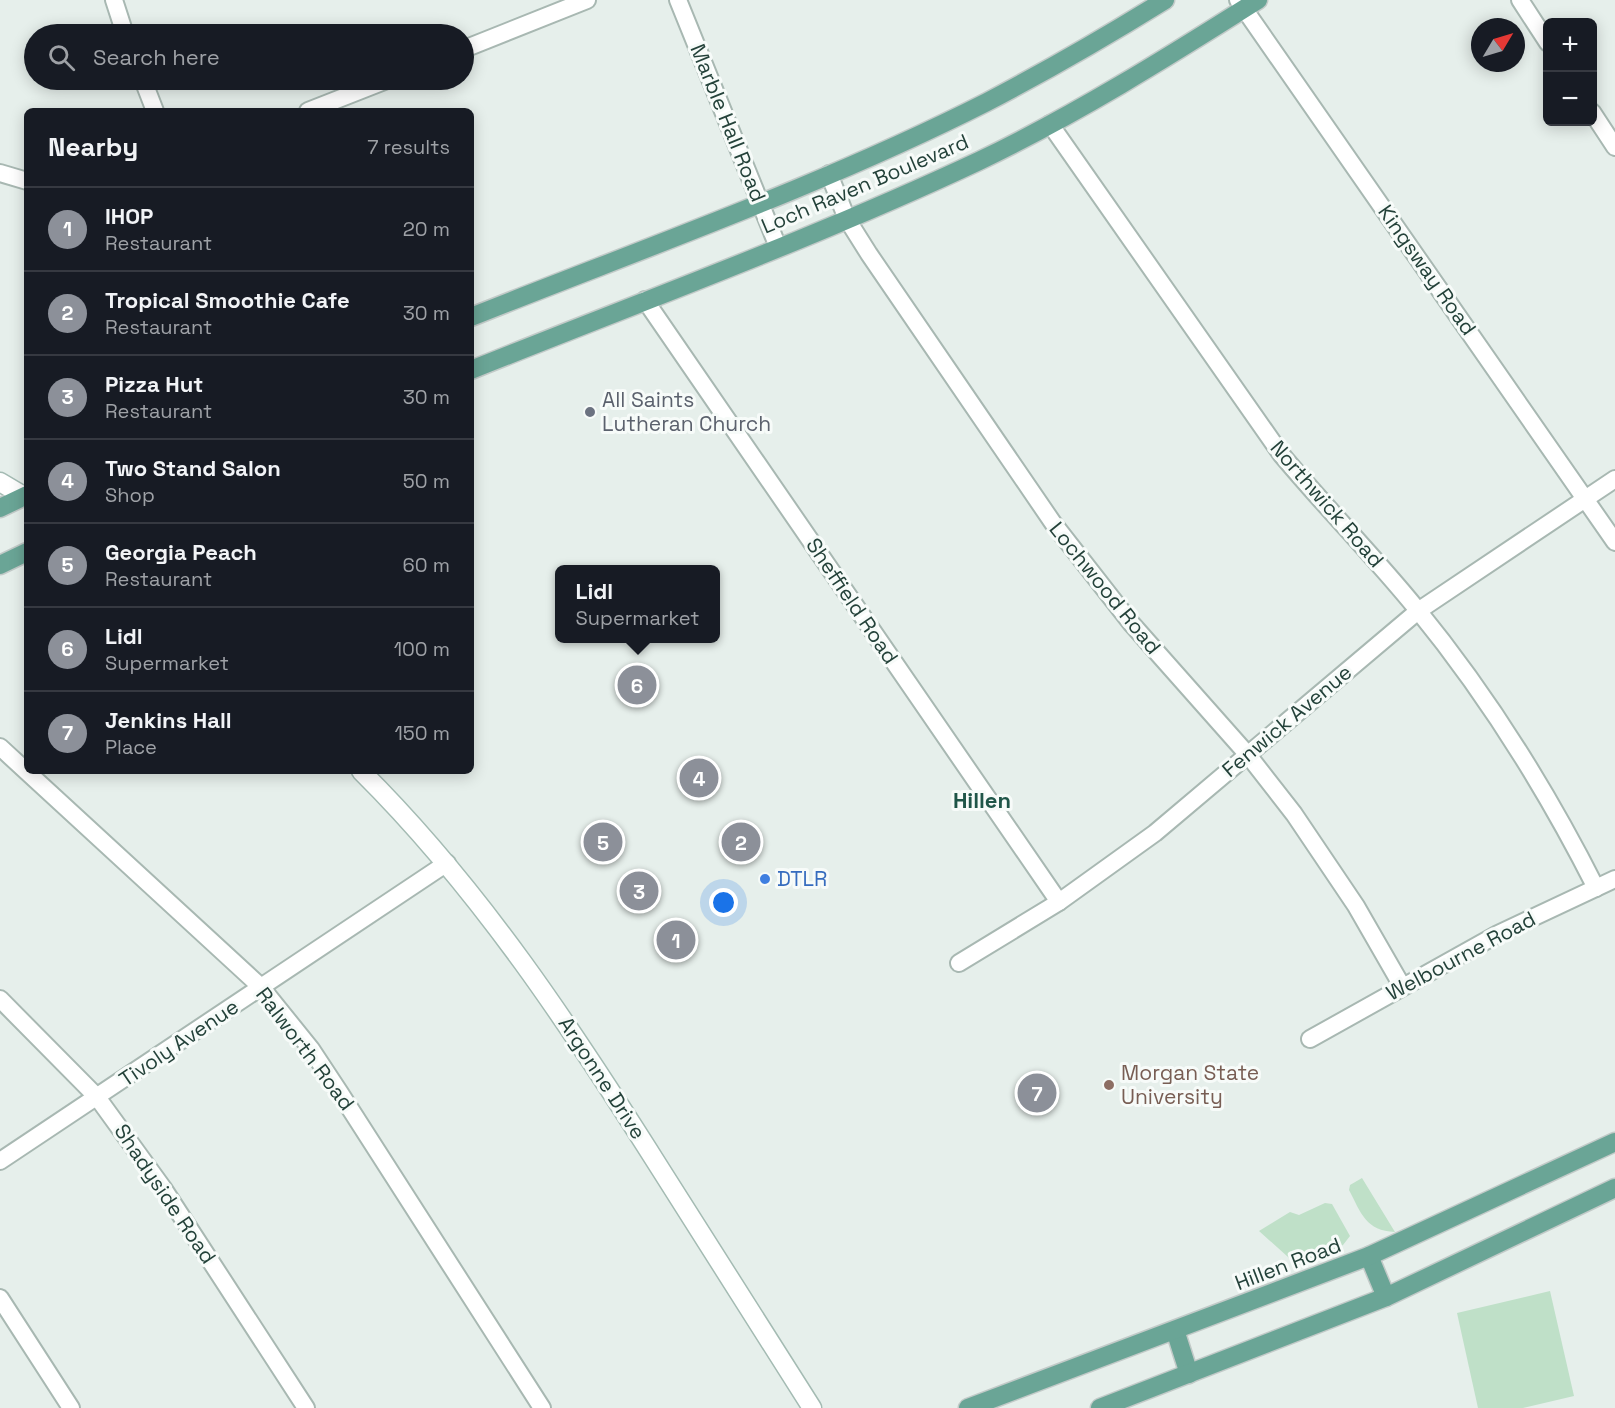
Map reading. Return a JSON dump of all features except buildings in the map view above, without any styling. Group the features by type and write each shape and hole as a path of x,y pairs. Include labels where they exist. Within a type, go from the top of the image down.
{"main road":[{"name":"Loch Raven Boulevard","path":"474,316 829,174 987,102 1081,51 1165,0"},
{"name":"Loch Raven Boulevard","path":"474,369 847,219 980,160 1050,124 1247,3"},
{"path":"0,482 24,495"},
{"path":"0,508 24,497"},
{"path":"0,564 24,553"},
{"name":"Argonne Drive","path":"364,774 447,863 522,960 589,1057 812,1408"},
{"name":"Hillen Road","path":"968,1408 1369,1256 1615,1142"},
{"path":"1100,1408 1386,1297 1615,1188"},
{"path":"1369,1256 1386,1297"},
{"path":"1175,1330 1190,1374"}],"street":[{"path":"114,0 122,24"},
{"path":"474,45 587,0"},
{"name":"Marble Hall Road","path":"678,0 778,247"},
{"path":"1520,0 1543,35"},
{"name":"Kingsway Road","path":"1247,3 1615,542"},
{"path":"147,90 154,108"},
{"path":"316,108 362,90"},
{"path":"1597,118 1615,147"},
{"name":"Northwick Road","path":"1050,124 1281,454 1323,505 1418,611 1523,753 1596,888"},
{"path":"0,173 24,180"},
{"name":"Lochwood Road","path":"829,174 847,219 915,323 1053,523 1131,623 1248,755 1322,852 1402,986"},
{"name":"Sheffield Road","path":"645,300 1059,902"},
{"name":"Fenwick Avenue","path":"959,963 1059,902 1155,833 1418,611 1615,479"},
{"name":"Ralworth Road","path":"0,747 24,769"},
{"name":"Ralworth Road","path":"29,774 261,987 311,1050 340,1093 542,1408"},
{"name":"Tivoly Avenue","path":"0,1161 447,863"},
{"name":"Welbourne Road","path":"1310,1039 1498,934 1615,879"},
{"name":"Shadyside Road","path":"0,999 98,1097 163,1188 306,1408"},
{"path":"0,1299 71,1408"}],"green space":[{"path":"1362,1178 1395,1232 1377,1228 1361,1213 1349,1190 1350,1185"},
{"path":"1325,1203 1332,1204 1350,1236 1343,1245 1298,1266 1259,1231 1290,1212 1299,1215"},
{"path":"1550,1291 1574,1396 1523,1408 1478,1408 1457,1313"}],"place":[{"name":"All Saints Lutheran Church","path":"590,412"},
{"name":"Lidl","path":"637,685"},
{"name":"Two Stand Salon","path":"699,778"},
{"name":"Georgia Peach","path":"603,842"},
{"name":"Tropical Smoothie Cafe","path":"741,842"},
{"name":"DTLR","path":"765,879"},
{"name":"Pizza Hut","path":"639,891"},
{"name":"IHOP","path":"676,940"},
{"name":"Morgan State University","path":"1109,1085"},
{"name":"Jenkins Hall","path":"1037,1093"}],"district":[{"name":"Hillen","path":"982,800"}]}
